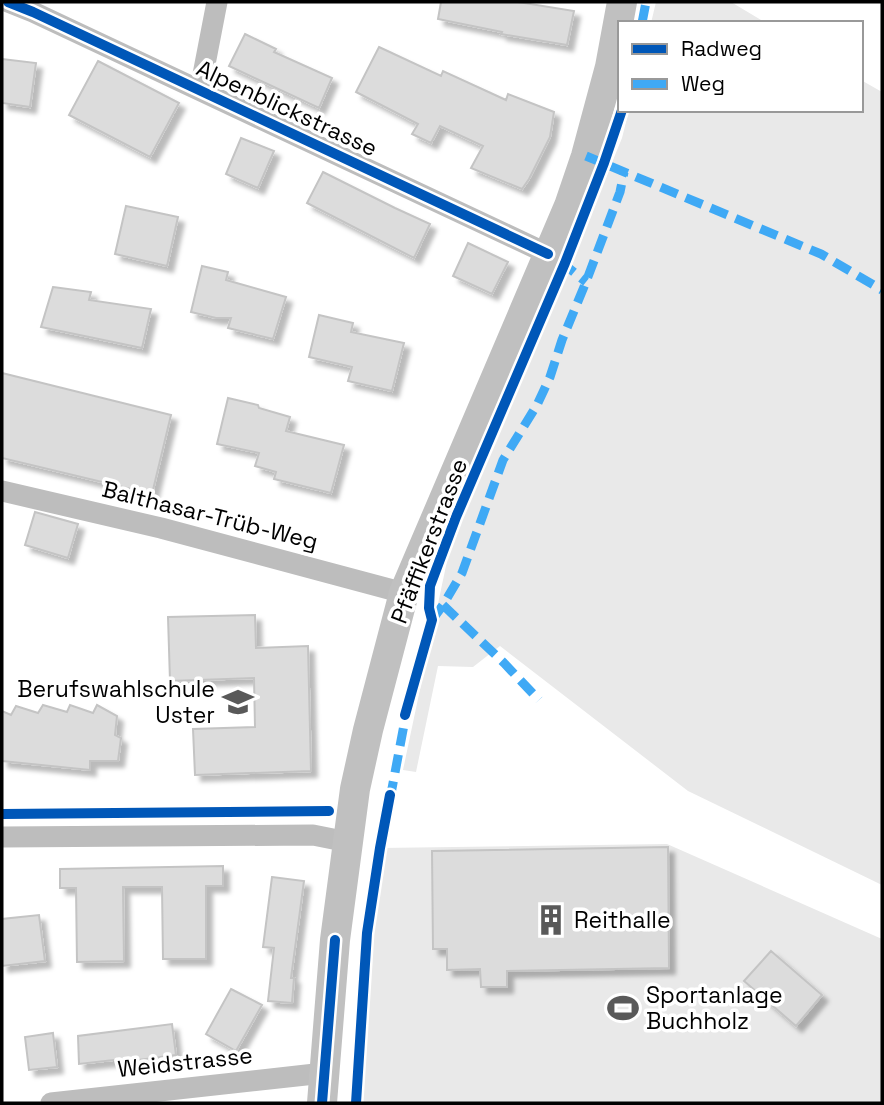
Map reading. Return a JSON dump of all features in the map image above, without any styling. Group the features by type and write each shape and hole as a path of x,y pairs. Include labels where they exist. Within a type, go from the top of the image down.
{"main road":[{"name":"Pfäffikerstrasse","path":"618,21 622,2"},
{"name":"Pfäffikerstrasse","path":"322,1103 335,940 355,789 404,593 569,206 586,156 610,67 618,24"}],"street":[{"name":"Alpenblickstrasse","path":"8,2 548,254"},
{"path":"200,90 217,2"},
{"name":"Balthasar-Trüb-Weg","path":"2,491 161,528 404,593"},
{"path":"2,837 313,835 348,842"},
{"name":"Weidstrasse","path":"51,1103 324,1073"}],"shaded area":[{"path":"656,2 731,2 763,21 651,21"},
{"path":"863,81 882,92 882,885 688,791 500,646 473,667 438,666 416,772 403,770 451,542 622,138 628,112 863,112"},
{"name":"Sportanlage Buchholz","path":"667,844 882,939 882,1103 356,1103 367,933 380,848"}],"building":[{"path":"441,2 518,2 574,11 567,45 501,34 502,32 438,19"},
{"path":"245,34 276,49 274,52 332,78 319,108 229,66"},
{"path":"379,47 441,76 443,71 506,100 508,94 554,112 550,137 522,189 471,168 483,146 440,126 431,143 412,134 418,124 356,92"},
{"path":"2,59 36,63 30,107 2,103"},
{"path":"98,61 179,103 150,157 69,115"},
{"path":"241,138 274,151 258,188 226,174"},
{"path":"323,172 430,224 414,258 307,203"},
{"path":"126,206 178,217 167,266 115,254"},
{"path":"468,243 508,262 492,294 453,276"},
{"path":"202,266 228,272 226,280 286,297 273,339 228,328 231,318 216,318 191,312"},
{"path":"53,287 91,292 89,300 151,309 142,348 41,327"},
{"path":"319,315 353,323 351,332 404,343 392,391 348,381 352,367 309,357"},
{"path":"2,373 171,415 152,494 2,458"},
{"path":"228,398 290,417 286,431 344,445 331,493 274,479 276,472 255,466 259,453 217,444"},
{"path":"35,512 78,524 68,558 25,545"},
{"path":"255,615 256,648 308,646 311,771 195,775 193,729 255,727 254,678 170,681 168,617"},
{"path":"43,705 67,712 70,705 93,713 97,705 117,716 115,735 121,738 118,761 90,761 90,770 2,761 2,711 11,715 16,706 38,713"},
{"name":"Reithalle","path":"668,847 669,968 507,971 507,987 481,987 480,969 447,970 447,949 433,949 432,851"},
{"path":"223,866 223,886 206,886 206,959 163,959 162,887 123,887 124,961 77,962 76,888 60,888 60,869"},
{"path":"272,877 304,881 291,978 294,978 292,1003 268,1001 274,948 263,947"},
{"path":"39,915 45,961 2,966 2,919"},
{"path":"771,951 822,995 796,1026 744,981"},
{"path":"231,989 262,1005 236,1051 206,1034"},
{"path":"172,1024 176,1055 79,1064 78,1036"},
{"path":"53,1033 57,1067 29,1070 25,1037"}],"marked path":[{"path":"642,21 646,2"},
{"path":"586,156 821,254 882,290"},
{"path":"432,620 462,573 503,460 537,405 550,377 620,192 624,172"},
{"path":"560,261 586,282"},
{"path":"443,605 539,700"},
{"path":"390,799 407,709"}],"cycle path":[{"path":"8,2 548,254"},
{"path":"405,715 432,620 429,608 430,586 456,517 565,263 621,112"},
{"path":"356,1103 367,933 390,795"},
{"path":"2,814 329,811"},
{"path":"322,1103 335,940"}],"place":[{"name":"Berufswahlschule Uster","path":"238,702"},
{"name":"Reithalle","path":"551,920"},
{"name":"Sportanlage Buchholz","path":"623,1008"}]}
